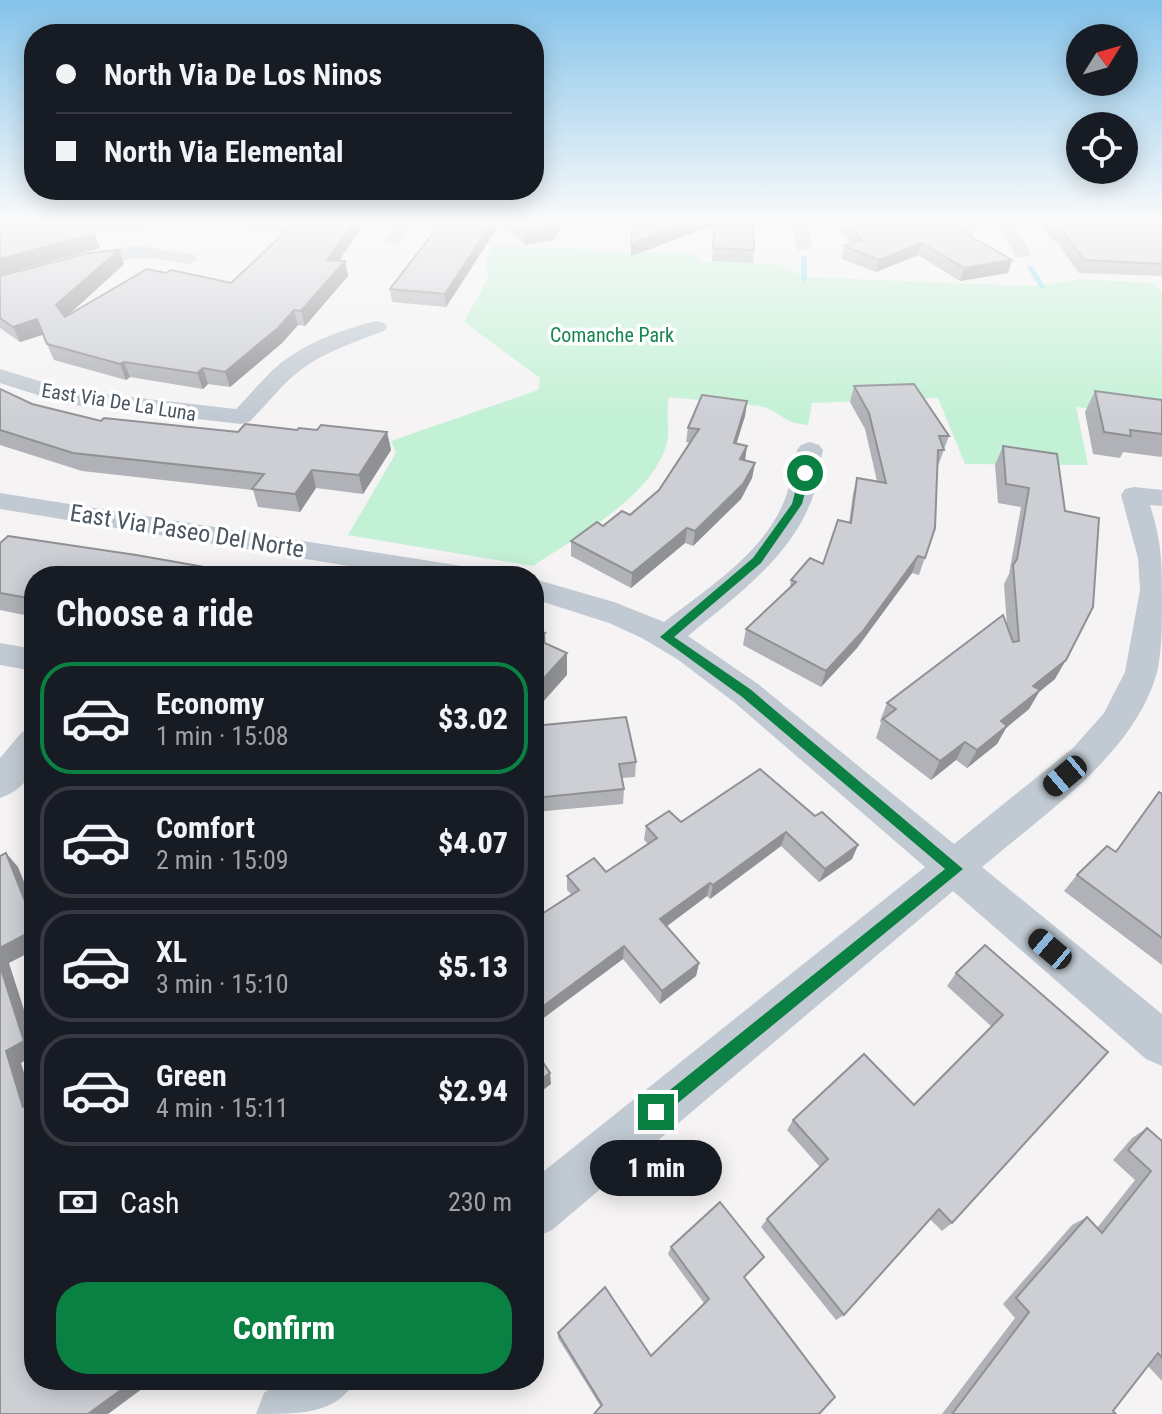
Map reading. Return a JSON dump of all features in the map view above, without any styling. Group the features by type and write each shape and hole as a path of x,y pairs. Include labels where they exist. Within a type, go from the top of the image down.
{"street":[{"name":"East Via De La Luna","path":"0,376 66,397 208,416 241,417 262,399 272,382 308,355 333,342 377,327"},
{"path":"666,637 757,561 783,529 797,504 810,450"},
{"path":"544,1204 956,869 1086,758 1117,721 1141,672 1155,590 1152,558 1134,495 1162,498"},
{"name":"East Via Paseo Del Norte","path":"5,507 401,566"},
{"path":"544,592 570,598 666,637 746,693 1162,1043"},
{"path":"0,654 24,658"},
{"path":"0,783 24,754"},
{"path":"285,1414 315,1390"}],"green space":[{"name":"Comanche Park","path":"484,285 1155,285 1162,292 1162,418 1076,407 1088,465 965,464 938,398 812,403 808,425 792,422 760,406 669,397 666,446 645,483 610,515 533,566 348,535 396,453 391,441 538,390 540,378 464,322"}],"building":[{"path":"0,285 79,285 56,305 65,317 120,285 324,285 301,311 294,310 278,328 225,372 203,368 197,373 124,362 120,364 47,344 37,319 13,327 0,318"},
{"path":"393,285 451,285 445,294 390,289"},
{"path":"914,384 949,436 939,436 944,450 938,450 935,528 925,558 918,556 863,631 826,671 746,629 796,582 791,580 810,558 823,564 838,520 851,523 857,478 886,483 869,413 854,386"},
{"path":"0,389 32,404 101,421 104,418 238,432 245,424 297,430 317,430 321,425 387,432 359,475 312,470 295,494 252,489 264,474 73,453 0,430"},
{"path":"1095,391 1162,400 1162,434 1130,430 1131,436 1104,432"},
{"path":"702,395 747,401 734,443 747,446 740,459 755,463 743,484 695,531 687,528 632,573 571,541 597,522 603,526 622,511 630,515 659,490 699,429 688,428"},
{"path":"1003,446 1057,454 1065,511 1099,518 1093,607 1066,660 1033,686 1040,690 1001,721 1007,726 977,750 965,742 940,761 883,719 896,709 887,703 1003,615 1013,642 1019,641 1013,565 1017,559 1029,488 1006,484"},
{"path":"8,536 199,566 24,566 24,597 0,593 0,543"},
{"path":"544,643 567,653 544,678"},
{"path":"626,717 636,762 619,764 624,789 544,797 544,725"},
{"path":"760,769 815,816 822,812 858,845 825,869 786,832 660,919 699,963 662,991 624,946 544,1006 544,913 579,890 567,876 594,858 606,872 657,838 646,826 669,811 681,822"},
{"path":"1159,792 1162,794 1162,938 1077,875 1107,846 1116,852"},
{"path":"6,853 24,899 24,935 0,948 0,856"},
{"path":"985,945 1108,1052 952,1223 939,1209 844,1315 767,1219 828,1159 793,1120 864,1054 914,1105 1003,1015 956,973"},
{"path":"0,966 24,1041 6,1051 24,1106 24,1390 121,1390 88,1414 0,1414"},
{"path":"544,1064 550,1073 544,1078"},
{"path":"1147,1128 1162,1141 1162,1358 1158,1353 1113,1411 1116,1414 952,1414 1029,1312 1016,1298 1087,1217 1102,1233 1151,1171 1128,1150"},
{"path":"720,1202 764,1257 744,1277 835,1397 819,1414 594,1414 602,1405 558,1333 605,1287 651,1356 709,1299 671,1247"}],"route":[{"path":"656,1112 956,869 746,693 666,637 757,561 783,529 797,504 805,473"}]}
